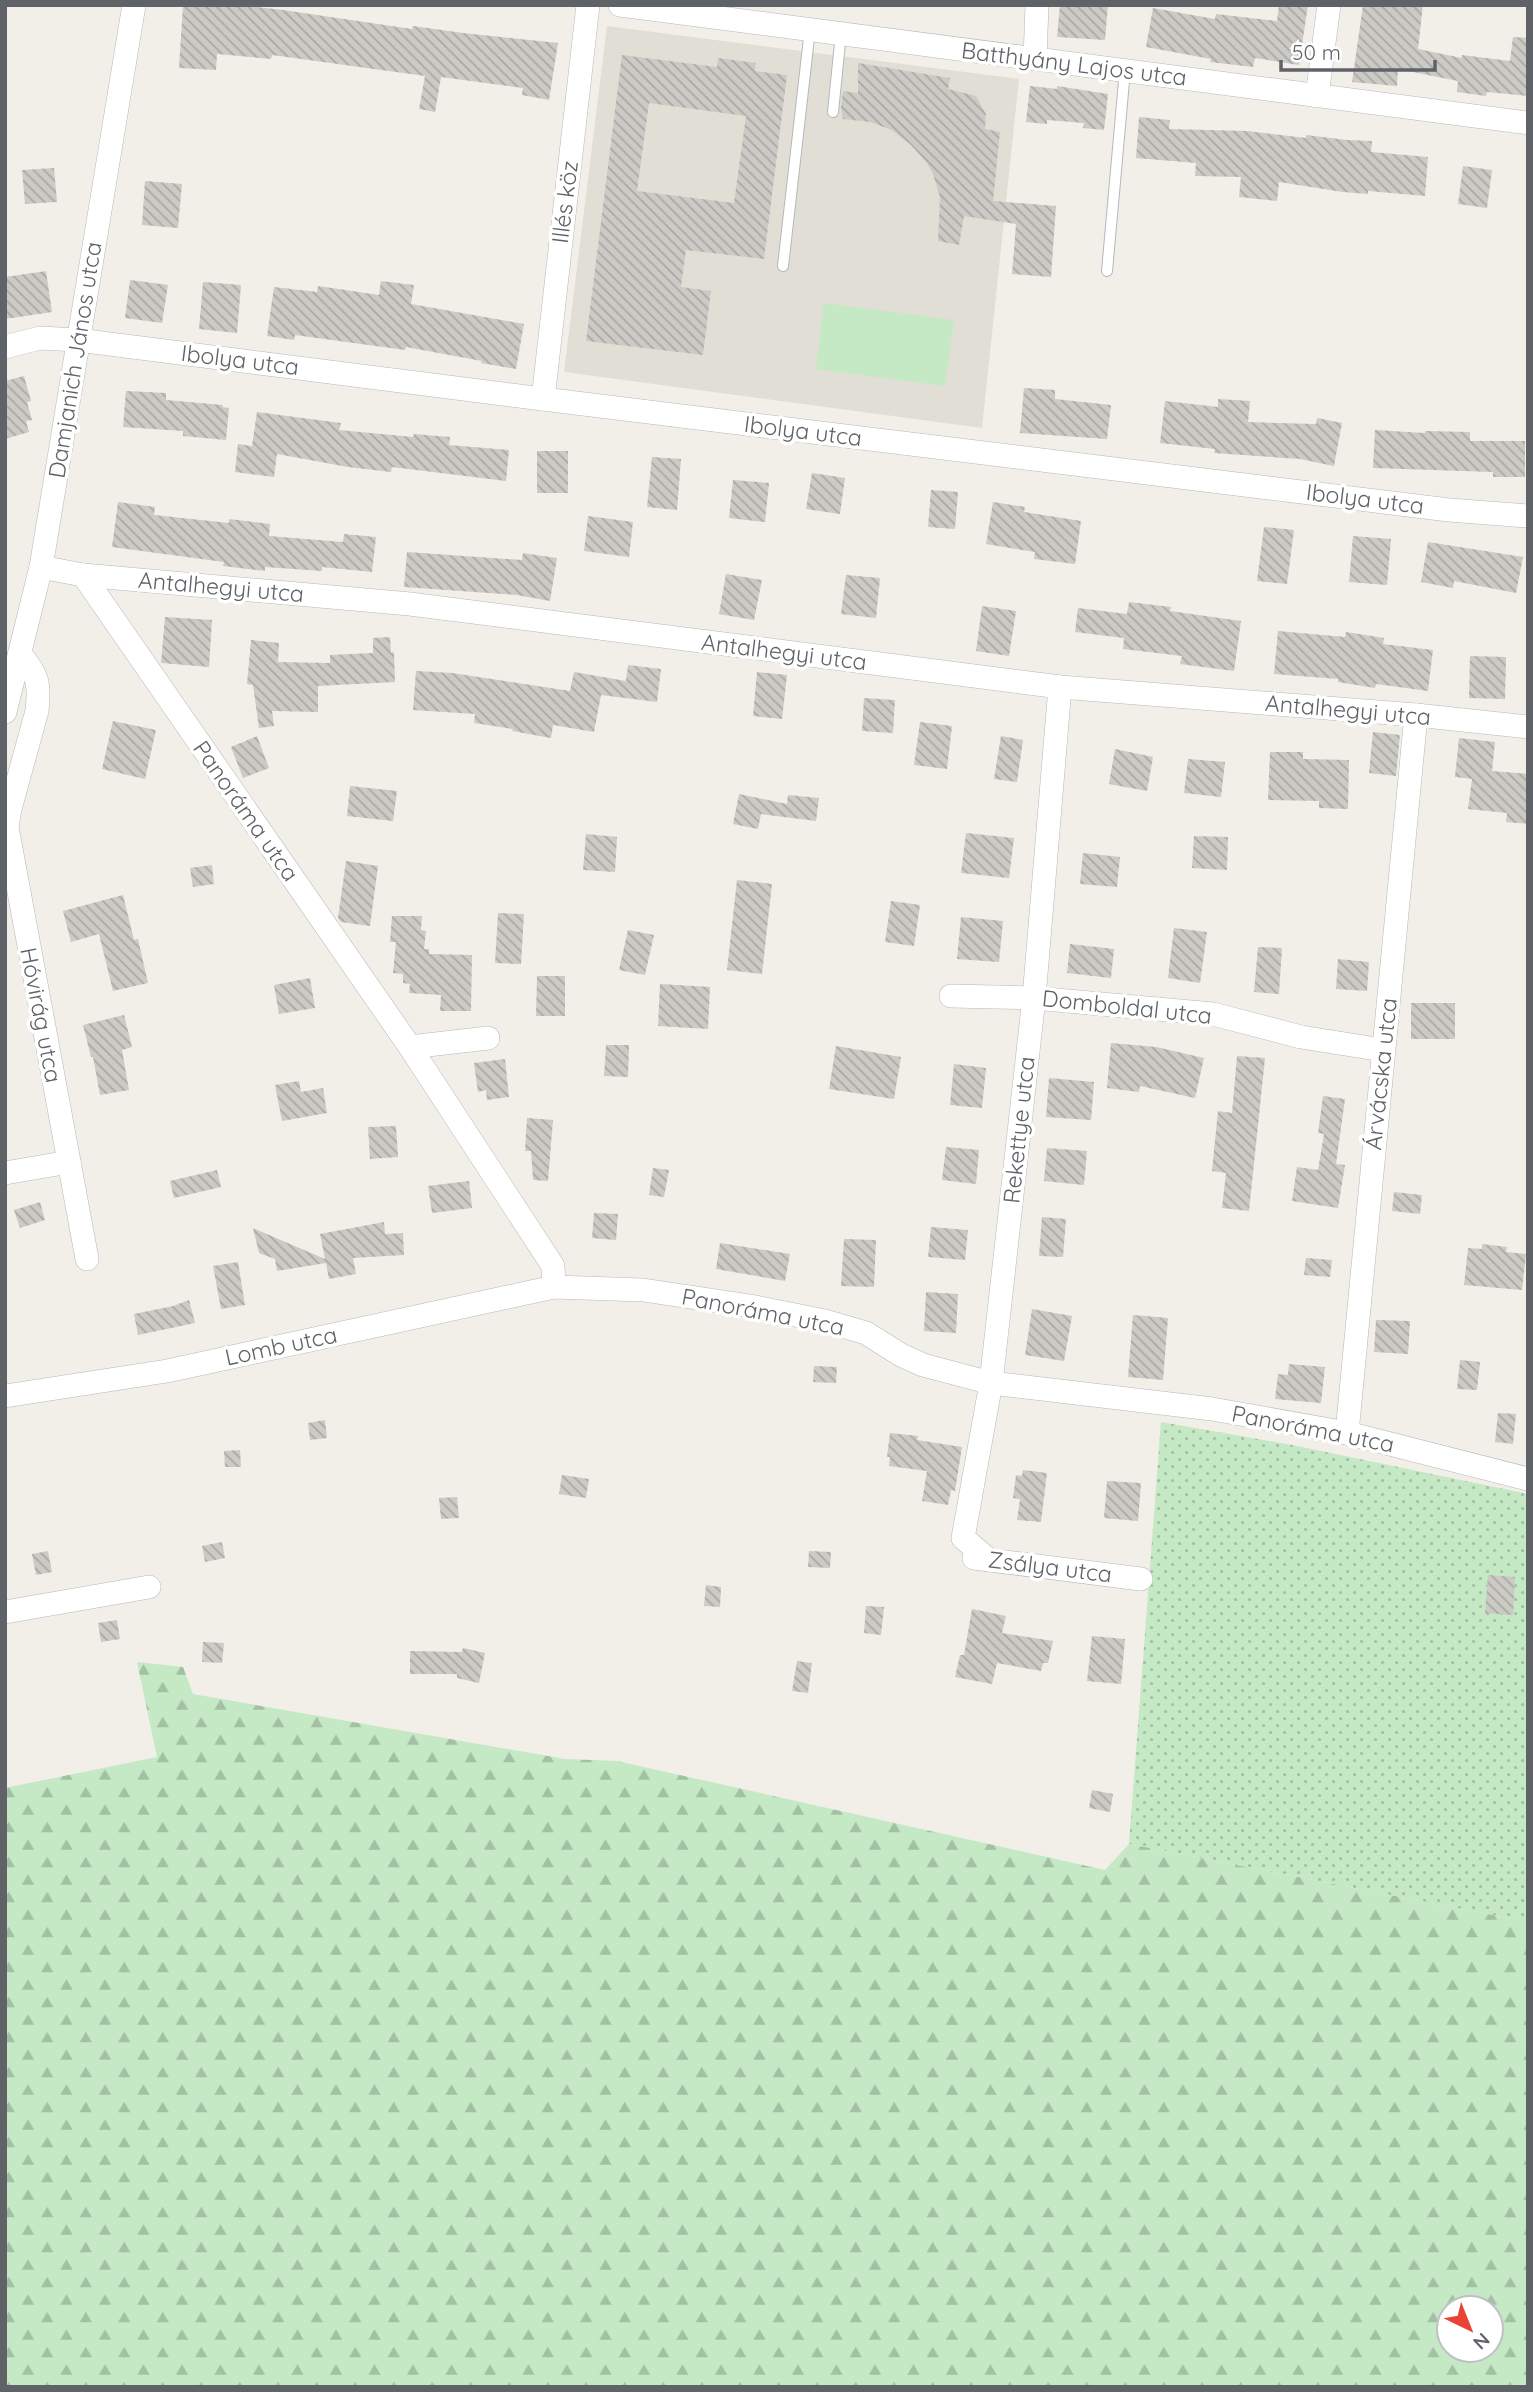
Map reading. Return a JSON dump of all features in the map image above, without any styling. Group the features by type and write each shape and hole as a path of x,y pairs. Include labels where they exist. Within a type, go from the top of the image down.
{"street":[{"name":"Damjanich János utca","path":"5,712 41,567 134,5"},
{"name":"Illés köz","path":"542,399 588,5"},
{"name":"Batthyány Lajos utca","path":"620,5 657,7 1528,123"},
{"path":"1035,59 1037,5"},
{"path":"1317,96 1329,5"},
{"name":"Ibolya utca","path":"5,347 40,338 78,340 1449,510 1528,516"},
{"name":"Antalhegyi utca","path":"41,567 83,575 410,604 1059,687 1416,715 1528,727"},
{"name":"Panoráma utca","path":"83,575 410,1047 553,1266 554,1287 643,1290 750,1306 825,1321 866,1333 923,1365 991,1383 1212,1409 1347,1433 1528,1479"},
{"name":"Hóvirág utca","path":"20,654 35,671 39,695 7,827 87,1259"},
{"name":"Rekettye utca","path":"989,1560 963,1538 991,1383 1034,998 1059,687"},
{"name":"Árvácska utca","path":"1347,1433 1416,715"},
{"name":"Domboldal utca","path":"951,996 1034,998 1213,1014 1301,1037 1383,1050"},
{"path":"410,1047 488,1038"},
{"path":"5,1173 69,1162"},
{"name":"Lomb utca","path":"5,1396 167,1371 554,1287"},
{"name":"Zsálya utca","path":"960,1556 1141,1579"},
{"path":"5,1612 149,1587"}],"lane":[{"path":"783,266 810,29"},
{"path":"833,112 841,33"},
{"path":"1107,271 1125,70"}],"shaded area":[{"path":"607,26 1019,79 982,428 564,372"}],"green space":[{"path":"824,303 954,320 945,386 816,369"},
{"path":"1161,1422 1287,1444 1528,1494 1528,1922 1129,1844"},
{"path":"137,1662 183,1667 193,1694 565,1759 617,1761 1105,1870 1129,1844 1528,1922 1528,2387 5,2387 5,1788 157,1757"}],"building":[{"path":"183,5 238,5 412,29 413,26 558,43 549,100 522,95 523,88 441,77 435,112 419,109 425,76 272,55 271,59 217,54 216,70 179,68"},
{"path":"1060,5 1108,5 1105,40 1057,37"},
{"path":"1279,5 1308,5 1299,65 1255,58 1253,67 1210,62 1211,59 1146,47 1153,8 1215,19 1216,14 1277,21"},
{"path":"1363,5 1423,5 1418,49 1462,58 1462,55 1510,61 1513,37 1528,38 1528,96 1487,92 1486,96 1457,92 1458,81 1398,69 1397,86 1352,82"},
{"path":"622,55 717,67 718,58 756,63 755,71 787,75 764,259 686,250 681,287 711,291 703,355 586,341","holes":["649,103 746,116 734,203 637,191"]},
{"path":"858,63 950,78 948,89 976,96 986,114 985,129 1000,132 993,201 1056,206 1051,277 1012,274 1016,224 964,216 959,245 938,241 940,197 927,163 911,145 892,130 870,122 843,119 843,91 858,93"},
{"path":"1030,86 1057,89 1057,86 1108,94 1104,130 1083,128 1084,123 1047,120 1047,124 1026,122"},
{"path":"1139,117 1170,120 1169,129 1247,131 1306,138 1306,135 1372,141 1371,152 1428,157 1425,196 1368,191 1368,194 1343,192 1279,182 1277,201 1239,197 1241,177 1195,176 1196,163 1136,158"},
{"path":"1463,166 1492,170 1487,208 1458,204"},
{"path":"54,168 57,202 25,204 22,170"},
{"path":"145,181 182,184 178,228 142,225"},
{"path":"46,271 52,312 5,319 5,277"},
{"path":"130,280 168,285 162,323 125,318"},
{"path":"381,281 414,285 411,304 524,324 516,369 406,347 405,350 295,335 294,340 267,336 274,287 317,292 318,286 379,295"},
{"path":"203,282 241,285 237,333 199,329"},
{"path":"24,376 31,401 27,402 32,420 26,421 29,432 5,439 5,381"},
{"path":"1024,388 1055,390 1055,399 1111,405 1107,439 1020,433"},
{"path":"126,391 166,393 166,400 223,405 222,407 229,408 226,440 183,436 183,431 123,427"},
{"path":"1218,399 1250,401 1248,422 1316,424 1317,418 1342,423 1334,466 1300,459 1214,453 1215,449 1160,443 1165,401 1218,407"},
{"path":"257,412 341,423 339,430 413,437 414,434 450,437 449,445 509,450 506,481 392,467 391,472 348,467 277,454 274,477 235,472 238,444 252,446"},
{"path":"1375,430 1470,432 1470,441 1525,441 1525,477 1493,477 1493,472 1373,468"},
{"path":"537,451 568,451 568,493 537,493"},
{"path":"652,457 681,459 677,510 647,507"},
{"path":"812,473 845,478 840,514 806,509"},
{"path":"733,480 769,483 765,522 729,518"},
{"path":"931,490 958,492 955,529 928,527"},
{"path":"118,502 155,507 154,515 229,523 229,519 270,524 269,536 343,542 344,534 376,537 372,572 322,567 322,571 265,567 265,571 223,566 224,562 112,547"},
{"path":"993,502 1025,507 1024,512 1081,521 1075,564 1034,559 1035,552 986,544"},
{"path":"588,516 633,522 629,557 584,551"},
{"path":"1264,527 1294,530 1287,584 1257,581"},
{"path":"1353,536 1391,539 1387,585 1349,582"},
{"path":"1428,542 1523,557 1516,593 1454,581 1453,588 1421,582"},
{"path":"407,552 522,560 523,553 557,558 550,601 517,595 404,587"},
{"path":"726,574 762,580 754,620 719,614"},
{"path":"846,575 880,578 876,618 841,614"},
{"path":"1129,602 1241,621 1234,671 1180,664 1182,656 1123,649 1124,638 1075,632 1078,608 1127,614"},
{"path":"982,606 1016,611 1009,656 976,651"},
{"path":"165,617 212,620 209,667 161,663"},
{"path":"1278,631 1345,637 1346,632 1384,638 1383,644 1433,650 1428,691 1376,684 1375,688 1338,682 1338,679 1274,674"},
{"path":"390,637 391,653 394,652 395,682 318,686 318,712 272,711 274,726 259,728 253,685 247,684 251,640 279,643 278,662 330,663 330,655 373,653 373,638"},
{"path":"1470,656 1506,657 1505,699 1469,698"},
{"path":"628,665 661,669 657,702 601,695 594,732 553,725 551,738 474,723 475,714 413,710 416,671 452,673 570,691 574,672 626,681"},
{"path":"757,672 787,675 782,719 753,716"},
{"path":"864,698 895,700 893,733 862,731"},
{"path":"113,721 156,730 145,779 102,769"},
{"path":"920,722 952,726 947,769 914,765"},
{"path":"1373,732 1400,735 1396,776 1369,773"},
{"path":"257,736 269,768 243,778 231,747"},
{"path":"1001,736 1023,740 1017,782 994,779"},
{"path":"1459,738 1495,742 1492,771 1528,774 1528,824 1506,822 1507,813 1468,809 1472,779 1455,777"},
{"path":"1115,749 1153,757 1147,791 1109,784"},
{"path":"1270,752 1303,752 1303,759 1349,760 1348,809 1319,808 1319,801 1268,800"},
{"path":"1188,759 1225,762 1221,797 1184,793"},
{"path":"350,786 397,791 393,821 347,816"},
{"path":"739,794 787,804 788,795 819,798 816,821 761,814 758,829 733,824"},
{"path":"966,833 1014,838 1009,878 961,873"},
{"path":"586,834 617,837 615,872 583,870"},
{"path":"1194,836 1228,837 1227,870 1192,868"},
{"path":"1083,853 1120,857 1117,887 1080,884"},
{"path":"346,861 378,866 370,926 341,922 338,918"},
{"path":"212,865 214,884 193,887 190,868"},
{"path":"737,880 772,884 762,974 727,970"},
{"path":"123,895 134,940 138,939 148,983 113,991 99,934 71,942 63,911"},
{"path":"891,901 920,905 914,946 885,942"},
{"path":"498,913 524,914 521,964 495,963"},
{"path":"392,916 422,916 421,930 426,931 424,949 429,949 429,954 472,955 471,1011 440,1011 441,995 409,993 410,984 403,983 403,974 393,973 396,942 390,942"},
{"path":"961,917 1003,921 999,962 957,959"},
{"path":"1174,928 1207,932 1200,983 1168,978"},
{"path":"628,930 654,935 645,975 619,970"},
{"path":"1070,944 1114,949 1111,978 1067,973"},
{"path":"1258,947 1282,948 1279,994 1254,992"},
{"path":"1338,959 1369,962 1367,991 1336,989"},
{"path":"537,976 565,976 565,1016 536,1016"},
{"path":"310,978 315,1008 279,1014 274,985"},
{"path":"660,984 710,987 708,1029 658,1026"},
{"path":"1411,1003 1455,1003 1455,1039 1411,1039"},
{"path":"124,1015 132,1047 122,1050 129,1090 100,1095 93,1057 83,1025"},
{"path":"1111,1043 1156,1047 1204,1058 1195,1098 1140,1086 1139,1092 1107,1088"},
{"path":"606,1045 629,1045 628,1077 604,1076"},
{"path":"836,1046 901,1057 894,1099 829,1089"},
{"path":"1237,1056 1265,1058 1249,1211 1222,1208 1226,1173 1212,1171 1218,1111 1232,1113"},
{"path":"505,1059 509,1097 487,1100 486,1090 478,1092 474,1063"},
{"path":"954,1064 986,1068 982,1108 950,1105"},
{"path":"1049,1078 1094,1082 1091,1120 1046,1117"},
{"path":"299,1081 301,1092 323,1088 327,1113 282,1121 275,1085"},
{"path":"1323,1096 1345,1099 1336,1164 1345,1165 1338,1208 1292,1201 1297,1167 1318,1170 1324,1134 1318,1133"},
{"path":"527,1118 553,1120 548,1181 533,1180 531,1151 525,1151"},
{"path":"396,1126 398,1157 370,1159 368,1127"},
{"path":"946,1147 979,1150 976,1184 942,1180"},
{"path":"1047,1148 1087,1151 1084,1185 1044,1181"},
{"path":"653,1168 669,1170 664,1197 649,1195"},
{"path":"217,1170 221,1187 174,1198 170,1181"},
{"path":"469,1181 472,1208 432,1213 428,1186"},
{"path":"1394,1192 1422,1195 1420,1214 1392,1211"},
{"path":"40,1202 45,1220 20,1228 14,1210"},
{"path":"594,1213 618,1214 616,1240 592,1238"},
{"path":"1042,1217 1066,1219 1063,1257 1039,1256"},
{"path":"384,1222 385,1234 403,1233 404,1255 353,1258 356,1274 329,1279 326,1263 277,1271 275,1259 259,1253 253,1228 325,1259 320,1234"},
{"path":"931,1227 968,1230 965,1260 928,1257"},
{"path":"844,1239 876,1240 874,1287 841,1286"},
{"path":"720,1243 790,1254 785,1281 716,1269"},
{"path":"1482,1244 1507,1247 1506,1252 1526,1254 1522,1290 1464,1285 1468,1248 1482,1249"},
{"path":"1306,1258 1332,1260 1330,1277 1304,1275"},
{"path":"238,1262 245,1305 221,1309 213,1266"},
{"path":"926,1292 958,1294 956,1333 924,1331"},
{"path":"189,1300 195,1323 138,1335 134,1314"},
{"path":"1032,1309 1072,1316 1064,1361 1025,1355"},
{"path":"1133,1315 1168,1318 1163,1380 1128,1377"},
{"path":"1376,1320 1410,1321 1408,1354 1374,1352"},
{"path":"1460,1360 1480,1362 1477,1390 1457,1389"},
{"path":"1289,1364 1325,1367 1321,1403 1275,1399 1278,1374 1288,1375"},
{"path":"814,1366 837,1367 836,1383 813,1382"},
{"path":"1498,1413 1516,1414 1513,1444 1495,1442"},
{"path":"325,1420 327,1438 310,1440 308,1423"},
{"path":"890,1433 918,1436 917,1440 962,1447 955,1491 951,1490 948,1505 922,1501 927,1471 889,1466 890,1457 887,1457"},
{"path":"240,1450 241,1467 225,1467 224,1451"},
{"path":"1023,1470 1047,1473 1041,1522 1017,1520 1020,1499 1013,1498 1016,1475 1022,1476"},
{"path":"562,1475 589,1479 586,1498 559,1494"},
{"path":"1107,1481 1141,1483 1138,1521 1104,1518"},
{"path":"457,1497 459,1518 441,1519 439,1498"},
{"path":"222,1542 225,1558 205,1562 202,1546"},
{"path":"48,1551 52,1572 36,1575 32,1554"},
{"path":"809,1551 831,1552 830,1568 808,1567"},
{"path":"1488,1575 1515,1577 1513,1615 1485,1613"},
{"path":"706,1585 721,1587 720,1607 704,1606"},
{"path":"866,1606 884,1607 881,1635 864,1633"},
{"path":"972,1609 1006,1616 1002,1633 1053,1641 1048,1663 1043,1663 1041,1671 997,1663 992,1684 955,1677 960,1655 964,1655"},
{"path":"117,1620 120,1639 101,1642 98,1623"},
{"path":"1092,1636 1125,1639 1121,1684 1087,1681"},
{"path":"203,1642 224,1643 222,1663 202,1662"},
{"path":"463,1648 485,1653 479,1683 457,1678 457,1674 410,1674 410,1651 462,1652"},
{"path":"797,1661 812,1663 808,1693 792,1691"},
{"path":"1092,1790 1113,1794 1110,1812 1089,1808"}]}
